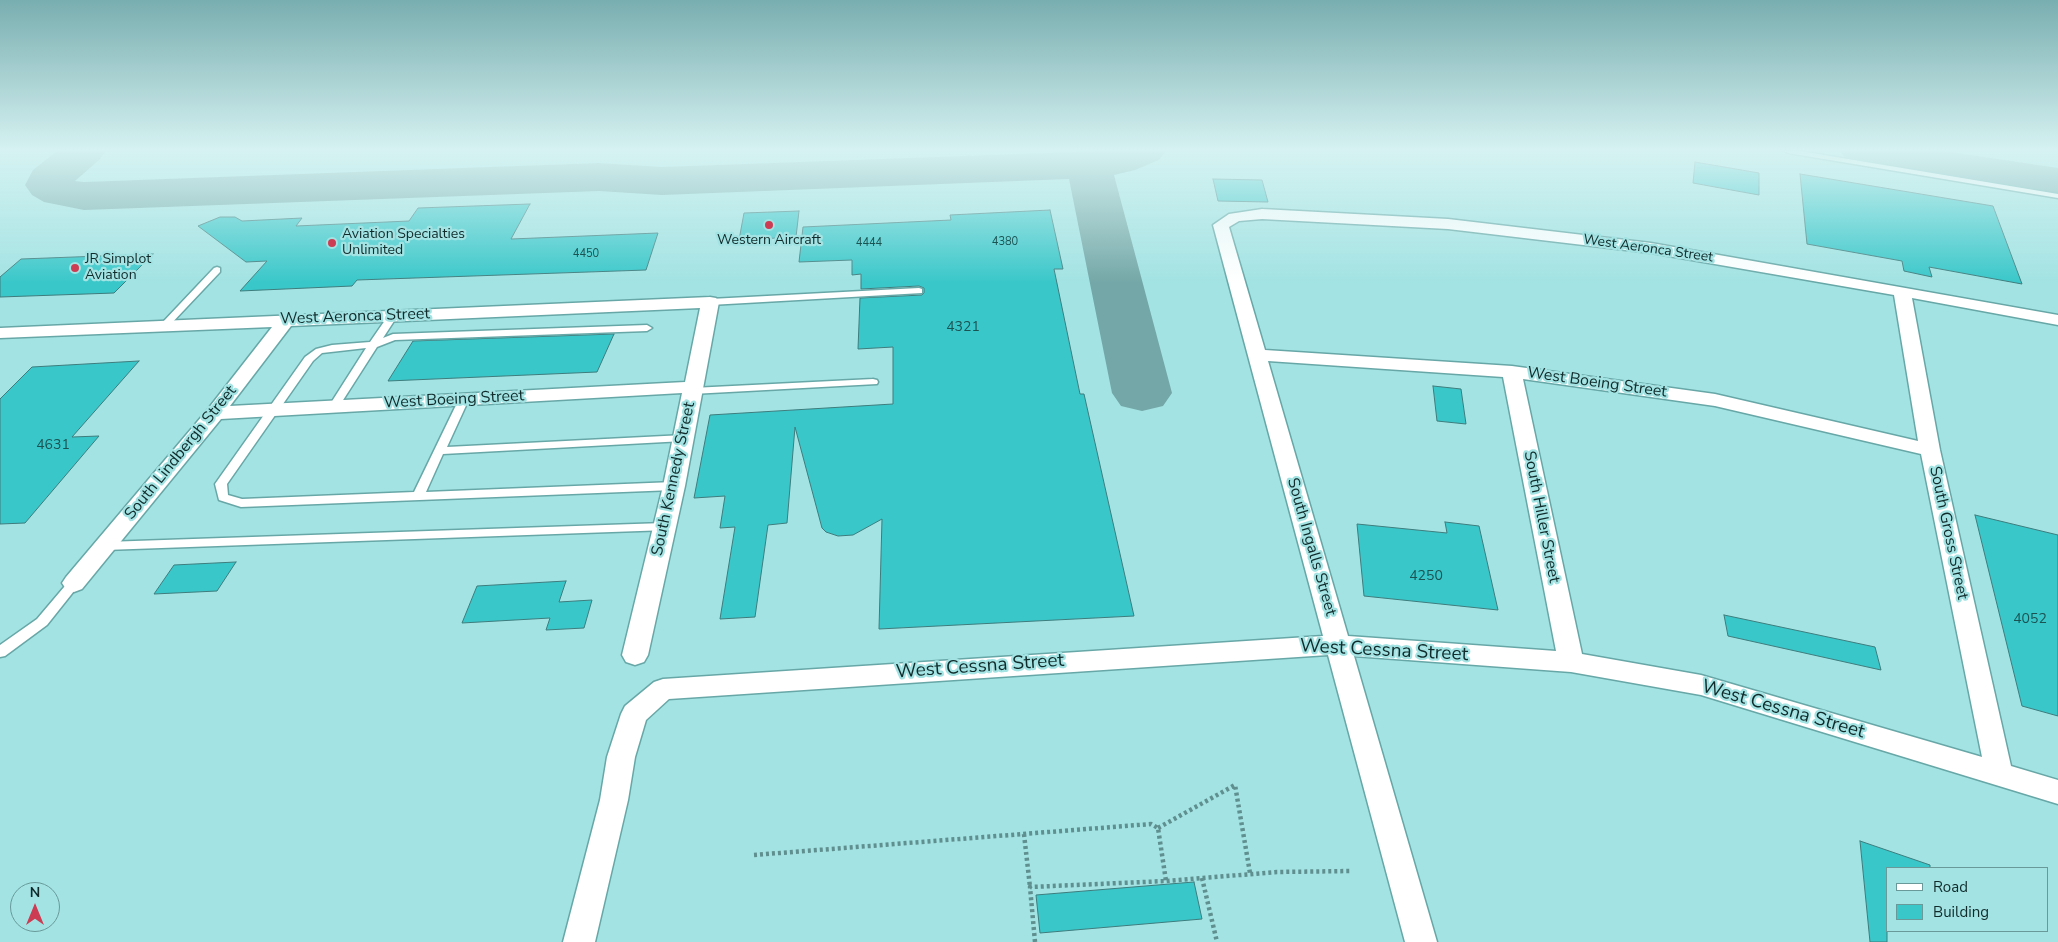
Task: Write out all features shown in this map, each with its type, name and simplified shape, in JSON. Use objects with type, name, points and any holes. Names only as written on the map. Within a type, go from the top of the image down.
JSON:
[{"type":"street","name":"West Aeronca Street","points":[[1234,217],[1262,214],[1448,224],[1651,248],[1902,290],[2058,320]]},
{"type":"street","name":"South Ingalls Street","points":[[1234,217],[1221,225],[1421,942]]},
{"type":"street","name":"South Gross Street","points":[[1902,290],[1930,450],[1999,774]]},
{"type":"street","name":"West Aeronca Street","points":[[0,333],[710,302]]},
{"type":"street","name":"South Kennedy Street","points":[[635,655],[674,486],[710,302]]},
{"type":"street","name":"South Lindbergh Street","points":[[74,584],[215,413],[286,320]]},
{"type":"street","name":"West Boeing Street","points":[[1258,355],[1512,372],[1715,400],[1930,450]]},
{"type":"street","name":"South Hiller Street","points":[[1512,372],[1571,662]]},
{"type":"street","name":"West Boeing Street","points":[[215,413],[693,389]]},
{"type":"street","name":"West Cessna Street","points":[[579,942],[614,800],[621,757],[634,714],[663,689],[1245,650],[1338,646],[1571,662],[1701,685],[2058,792]]},
{"type":"lane","points":[[164,325],[216,270]]},
{"type":"lane","points":[[710,302],[919,291]]},
{"type":"lane","points":[[334,406],[393,315]]},
{"type":"lane","points":[[647,328],[393,337],[374,345],[332,348],[319,351],[309,359],[275,410],[221,484],[224,497],[242,503],[674,486]]},
{"type":"lane","points":[[693,389],[873,382]]},
{"type":"lane","points":[[418,496],[464,399]]},
{"type":"lane","points":[[439,452],[684,438]]},
{"type":"lane","points":[[105,546],[664,527]]},
{"type":"lane","points":[[0,652],[42,622],[74,584]]},
{"type":"lane","points":[[0,658],[14,643]]},
{"type":"path","points":[[1158,828],[1236,785],[1250,873]]},
{"type":"path","points":[[754,855],[1151,824],[1158,828]]},
{"type":"path","points":[[1158,828],[1166,881]]},
{"type":"path","points":[[1024,834],[1035,942]]},
{"type":"path","points":[[1030,887],[1166,881],[1250,873],[1350,871]]},
{"type":"path","points":[[1202,878],[1217,942]]},
{"type":"building","points":[[1217,195],[1266,195],[1268,202],[1218,201]]},
{"type":"building","points":[[1802,195],[1926,195],[1993,206],[2022,284],[1929,267],[1932,277],[1904,271],[1902,261],[1807,244]]},
{"type":"building","points":[[530,204],[511,239],[658,233],[646,270],[357,280],[352,286],[240,291],[267,261],[246,262],[198,226],[220,217],[235,217],[242,221],[302,218],[296,226],[409,221],[418,208]]},
{"type":"building","points":[[1050,210],[1063,269],[1054,269],[1080,394],[1084,394],[1134,616],[879,629],[882,519],[853,535],[838,536],[826,532],[822,528],[795,427],[787,523],[768,525],[755,617],[720,619],[735,527],[720,528],[725,496],[694,498],[710,415],[893,404],[893,347],[858,349],[860,298],[922,295],[924,293],[924,288],[919,286],[861,289],[861,274],[852,275],[852,260],[799,262],[803,227],[951,220],[950,215]]},
{"type":"building","name":"Western Aircraft","points":[[799,211],[796,237],[739,240],[744,213]]},
{"type":"building","name":"JR Simplot Aviation","points":[[153,254],[114,293],[0,297],[0,277],[21,259]]},
{"type":"building","points":[[614,334],[597,372],[388,381],[413,341]]},
{"type":"building","points":[[139,361],[72,437],[99,436],[25,523],[0,524],[0,399],[32,367]]},
{"type":"building","points":[[1433,386],[1461,389],[1466,424],[1437,421]]},
{"type":"building","points":[[1975,515],[2058,535],[2058,716],[2022,706]]},
{"type":"building","points":[[1445,522],[1479,526],[1498,610],[1364,596],[1357,524],[1447,533]]},
{"type":"building","points":[[236,562],[217,591],[154,594],[174,565]]},
{"type":"building","points":[[566,581],[559,602],[592,600],[584,628],[546,630],[550,618],[462,623],[477,586]]},
{"type":"building","points":[[1724,615],[1875,647],[1881,670],[1728,636]]},
{"type":"building","points":[[1860,841],[1930,865],[1930,867],[1886,867],[1887,942],[1870,942]]},
{"type":"building","points":[[1194,882],[1202,919],[1040,933],[1036,895]]},
{"type":"taxiway","points":[[78,195],[132,195]]},
{"type":"taxiway","points":[[1096,195],[1142,393]]},
{"type":"place","name":"Western Aircraft","points":[[769,225]]},
{"type":"place","name":"Aviation Specialties Unlimited","points":[[332,243]]},
{"type":"place","name":"JR Simplot Aviation","points":[[75,268]]}]
